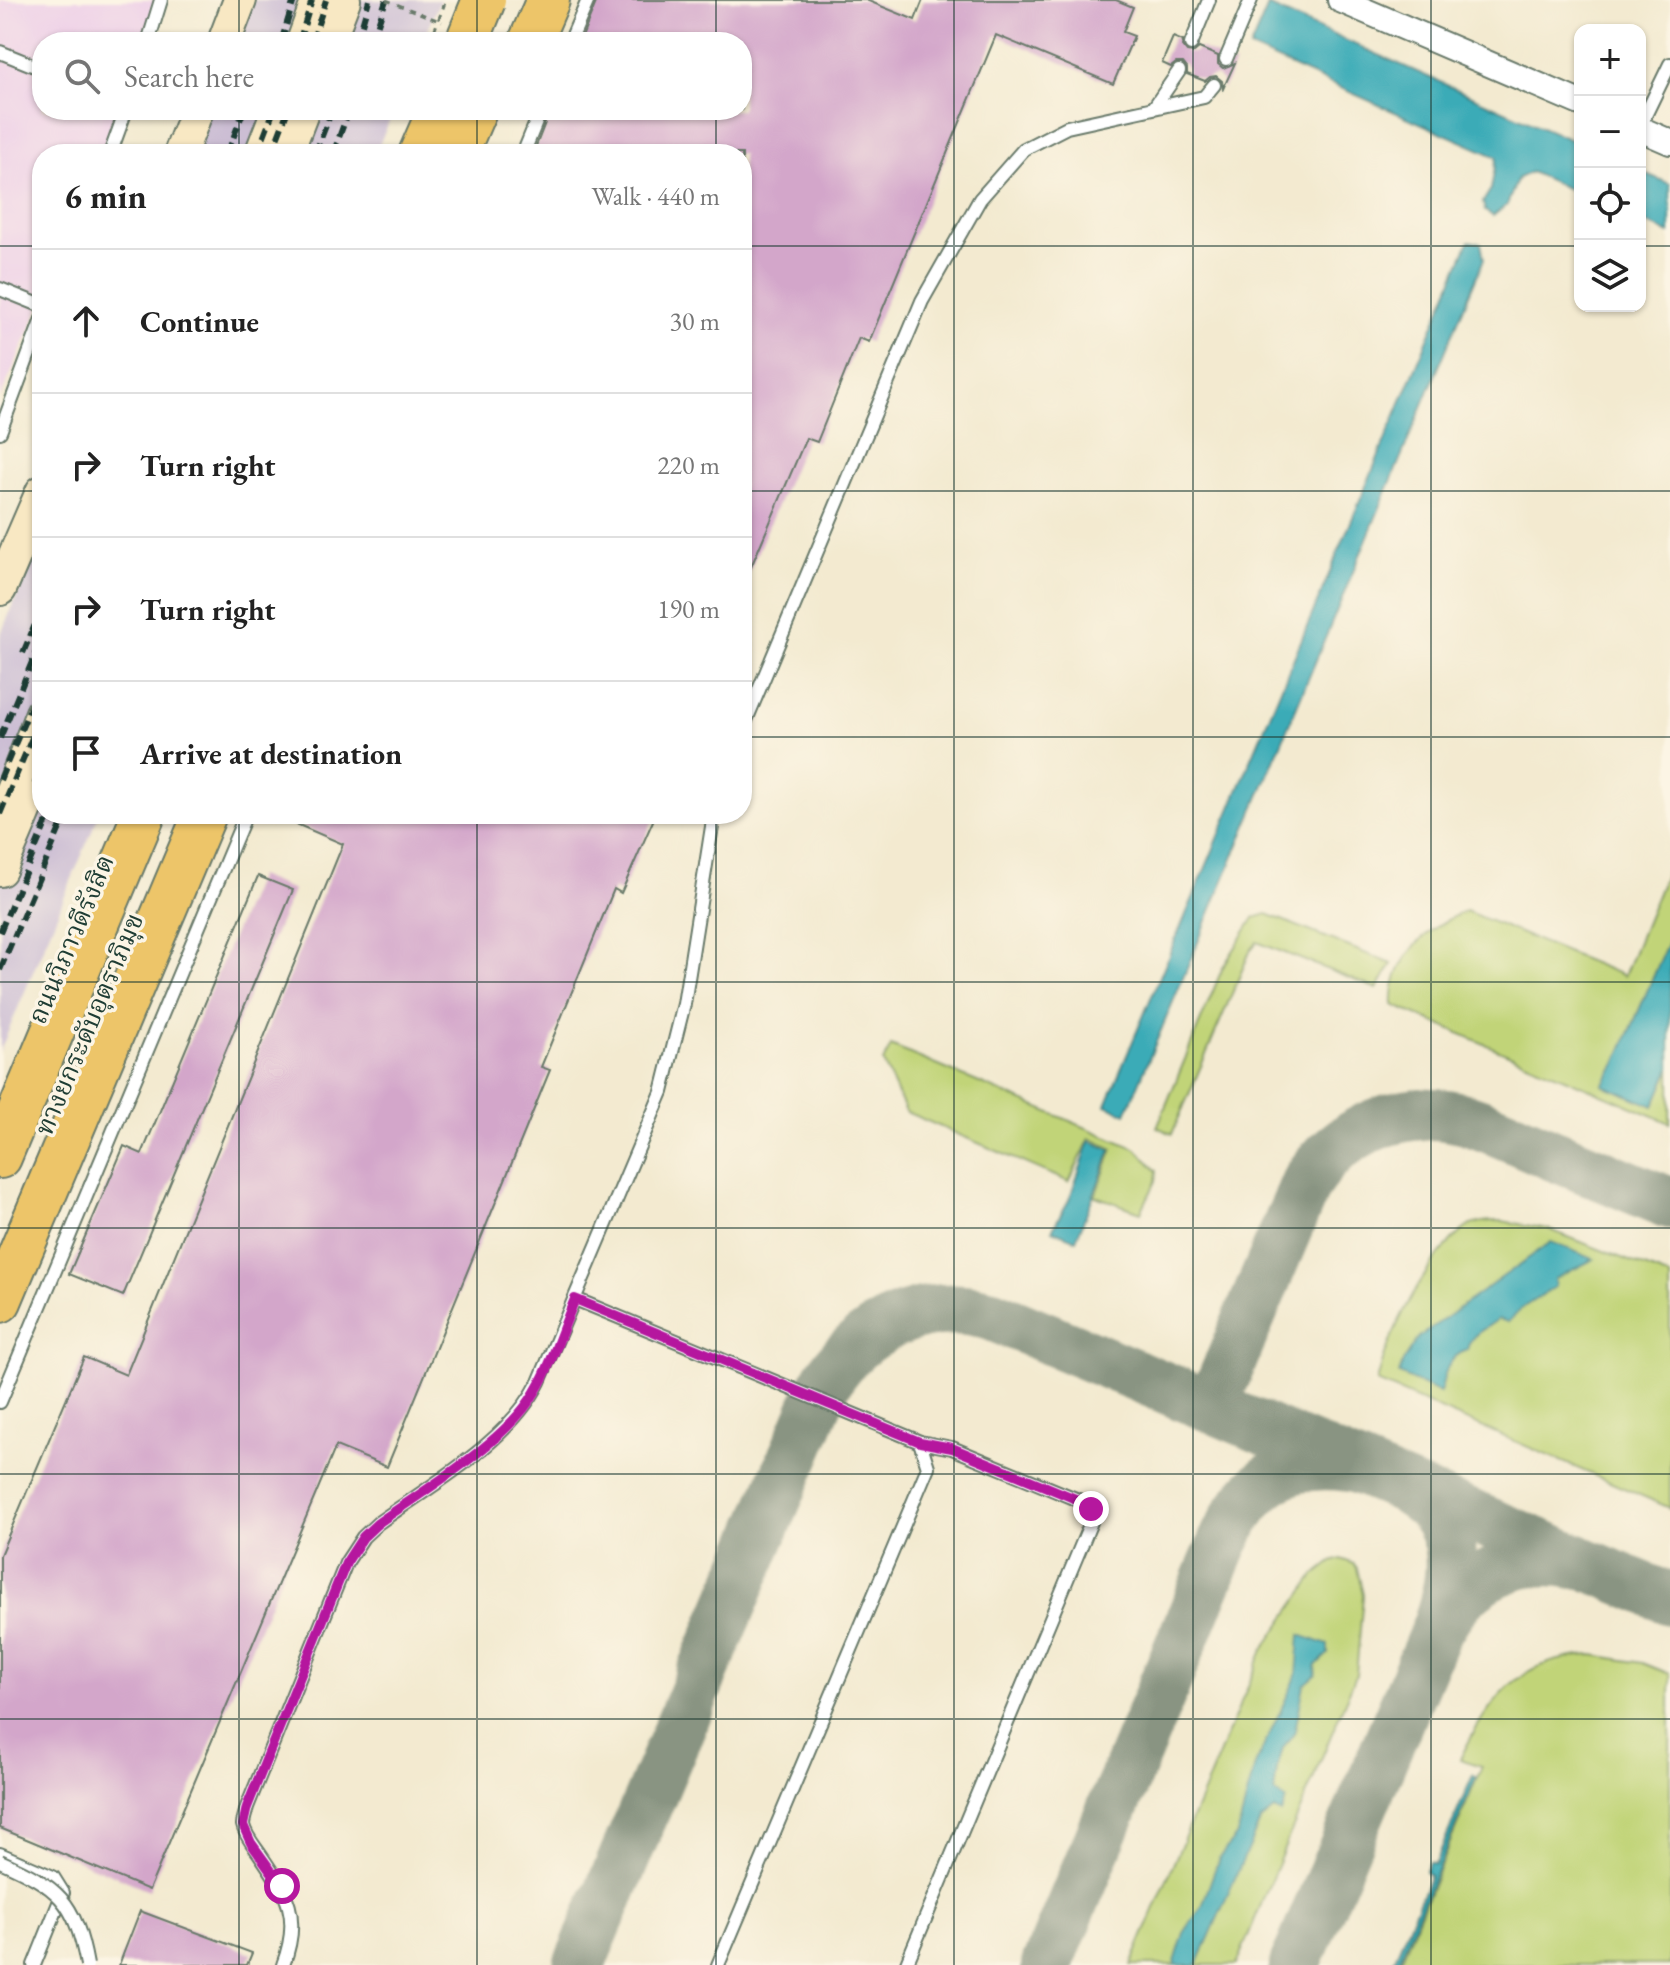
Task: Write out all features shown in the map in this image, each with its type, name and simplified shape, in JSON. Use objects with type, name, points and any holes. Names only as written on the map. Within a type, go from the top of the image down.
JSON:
[{"type":"highway","points":[[453,26],[484,0]]},
{"type":"highway","points":[[507,32],[520,0]]},
{"type":"highway","points":[[534,32],[548,0]]},
{"type":"highway","points":[[403,144],[414,120]]},
{"type":"highway","points":[[424,144],[435,120]]},
{"type":"highway","points":[[460,144],[471,120]]},
{"type":"highway","points":[[487,144],[498,120]]},
{"type":"highway","name":"ถนนวิภาวดีรังสิต","points":[[0,1109],[119,824]]},
{"type":"highway","name":"ทางยกระดับอุตราภิมุข","points":[[0,1157],[140,824]]},
{"type":"highway","name":"ทางยกระดับอุตราภิมุข","points":[[0,1234],[173,824]]},
{"type":"highway","points":[[0,1301],[201,824]]},
{"type":"main road","points":[[228,32],[240,0]]},
{"type":"main road","points":[[307,32],[318,0]]},
{"type":"main road","points":[[332,32],[344,0]]},
{"type":"main road","points":[[184,144],[193,120]]},
{"type":"main road","points":[[265,144],[274,120]]},
{"type":"main road","points":[[290,144],[299,120]]},
{"type":"main road","points":[[0,589],[32,515]]},
{"type":"main road","points":[[1,814],[32,738]]},
{"type":"main road","points":[[0,870],[32,795]]},
{"type":"street","points":[[1340,0],[1380,9],[1574,100]]},
{"type":"street","points":[[1646,131],[1670,142]]},
{"type":"lane","points":[[151,32],[161,0]]},
{"type":"lane","points":[[574,32],[588,0]]},
{"type":"lane","points":[[1191,44],[1209,0]]},
{"type":"lane","points":[[1229,53],[1251,0]]},
{"type":"lane","points":[[0,52],[32,65]]},
{"type":"lane","points":[[1646,115],[1670,64]]},
{"type":"lane","points":[[1155,106],[1179,71]]},
{"type":"lane","points":[[752,706],[922,301],[980,199],[1024,149],[1067,127],[1204,97],[1214,85]]},
{"type":"lane","points":[[114,144],[122,120]]},
{"type":"lane","points":[[527,144],[537,120]]},
{"type":"lane","points":[[0,289],[32,302]]},
{"type":"lane","points":[[0,432],[32,346]]},
{"type":"lane","points":[[0,1402],[242,824]]},
{"type":"lane","points":[[283,1965],[292,1941],[291,1911],[282,1886],[251,1843],[243,1825],[247,1807],[346,1563],[363,1537],[494,1439],[521,1412],[539,1382],[662,1092],[684,1004],[712,824]]},
{"type":"lane","points":[[575,1299],[920,1442],[952,1448],[1089,1506],[1092,1514],[906,1965]]},
{"type":"lane","points":[[718,1965],[928,1467],[920,1442]]},
{"type":"lane","points":[[0,1854],[53,1877],[63,1893],[34,1965]]},
{"type":"lane","points":[[0,1861],[37,1878],[63,1900],[76,1922],[87,1965]]},
{"type":"path","points":[[386,0],[453,26]]},
{"type":"path","points":[[446,0],[453,26]]},
{"type":"shaded area","points":[[0,0],[156,0],[147,32],[32,32],[32,120],[117,120],[107,144],[32,144],[32,325],[0,399]]},
{"type":"shaded area","points":[[247,0],[440,0],[426,32],[236,32]]},
{"type":"shaded area","points":[[204,120],[390,120],[379,144],[195,144]]},
{"type":"shaded area","points":[[32,560],[32,824],[95,824],[0,1051],[0,636]]},
{"type":"green space","points":[[1670,863],[1670,938],[1616,1064],[1603,1085],[1654,1106],[1670,1069],[1670,1123],[1393,1005],[1398,974],[1414,947],[1438,926],[1466,911],[1624,976]]},
{"type":"green space","points":[[1267,914],[1392,964],[1377,989],[1257,942],[1251,949],[1172,1134],[1157,1127],[1223,967],[1254,918]]},
{"type":"green space","points":[[891,1046],[1137,1149],[1157,1171],[1156,1181],[1141,1212],[1095,1196],[1113,1149],[1090,1138],[1069,1182],[906,1112],[883,1062]]},
{"type":"green space","points":[[1502,1221],[1548,1229],[1670,1277],[1670,1508],[1377,1382],[1399,1321],[1437,1258],[1466,1228],[1483,1222]]},
{"type":"green space","points":[[1341,1559],[1357,1568],[1363,1595],[1356,1675],[1236,1965],[1131,1965],[1263,1650],[1314,1576]]},
{"type":"green space","points":[[1592,1655],[1643,1663],[1670,1674],[1670,1965],[1399,1965],[1482,1766],[1460,1759],[1483,1717],[1510,1685],[1526,1673],[1566,1658]]},
{"type":"water","points":[[1268,6],[1574,141],[1574,191],[1531,172],[1518,178],[1507,205],[1493,216],[1485,211],[1483,202],[1491,189],[1497,157],[1250,48]]},
{"type":"water","points":[[1646,174],[1670,184],[1670,234],[1646,223]]},
{"type":"water","points":[[1469,241],[1481,243],[1484,259],[1126,1114],[1106,1105]]},
{"type":"water","points":[[1670,938],[1670,1068],[1654,1106],[1603,1085],[1616,1064]]},
{"type":"water","points":[[1090,1141],[1111,1150],[1076,1240],[1052,1230],[1069,1200]]},
{"type":"water","points":[[1551,1242],[1594,1259],[1554,1279],[1555,1287],[1522,1308],[1508,1322],[1498,1319],[1475,1336],[1467,1350],[1450,1362],[1440,1393],[1399,1374],[1419,1337]]},
{"type":"water","points":[[1300,1635],[1328,1645],[1328,1654],[1315,1666],[1316,1675],[1304,1685],[1295,1731],[1283,1748],[1274,1793],[1286,1800],[1281,1814],[1274,1810],[1260,1821],[1197,1965],[1174,1965],[1184,1933],[1202,1906],[1219,1858],[1237,1835],[1255,1765],[1297,1675]]},
{"type":"water","points":[[1473,1775],[1476,1778],[1397,1965],[1392,1965],[1430,1876],[1425,1872],[1429,1862],[1435,1864]]},
{"type":"building","points":[[597,0],[866,0],[915,20],[923,0],[1116,0],[1133,7],[1123,32],[1134,36],[1113,84],[996,35],[869,342],[859,338],[817,442],[806,438],[752,565],[752,144],[537,144],[546,120],[752,120],[752,32],[584,32]]},
{"type":"building","points":[[1173,37],[1183,41],[1182,46],[1187,52],[1193,53],[1199,48],[1218,56],[1218,64],[1223,68],[1235,63],[1223,89],[1222,81],[1216,76],[1205,81],[1187,74],[1183,63],[1171,67],[1162,63]]},
{"type":"building","points":[[296,824],[652,824],[621,893],[614,889],[541,1067],[550,1070],[387,1467],[336,1446],[149,1890],[0,1828],[0,1555],[84,1357],[126,1375],[343,844]]},
{"type":"building","points":[[258,876],[293,890],[123,1296],[69,1274],[124,1146],[142,1154]]},
{"type":"building","points":[[140,1911],[252,1953],[247,1965],[119,1965]]},
{"type":"taxiway","points":[[1212,1406],[1306,1183],[1336,1148],[1375,1125],[1419,1114],[1465,1119],[1670,1203]]},
{"type":"taxiway","points":[[579,1965],[823,1388],[854,1348],[874,1333],[918,1314],[967,1310],[992,1315],[1670,1599]]},
{"type":"taxiway","points":[[1047,1965],[1234,1521],[1258,1490],[1287,1471],[1325,1464],[1348,1466]]},
{"type":"taxiway","points":[[1295,1965],[1435,1633],[1447,1594],[1450,1574],[1447,1537],[1440,1520],[1409,1491]]},
{"type":"taxiway","points":[[1441,1624],[1466,1593],[1497,1571],[1534,1561],[1574,1563]]},
{"type":"railway","points":[[284,32],[294,0]]},
{"type":"railway","points":[[302,32],[312,0]]},
{"type":"railway","points":[[315,32],[326,0]]},
{"type":"railway","points":[[360,32],[369,0]]},
{"type":"railway","points":[[375,32],[386,0]]},
{"type":"railway","points":[[231,144],[240,120]]},
{"type":"railway","points":[[261,144],[270,120]]},
{"type":"railway","points":[[275,144],[284,120]]},
{"type":"railway","points":[[319,144],[328,120]]},
{"type":"railway","points":[[337,144],[345,120]]},
{"type":"railway","points":[[23,653],[32,632]]},
{"type":"railway","points":[[0,738],[32,662]]},
{"type":"railway","points":[[0,780],[32,704]]},
{"type":"railway","points":[[0,814],[32,738]]},
{"type":"railway","points":[[0,932],[46,824]]},
{"type":"railway","points":[[0,970],[62,824]]},
{"type":"route","points":[[282,1886],[251,1843],[243,1825],[247,1807],[346,1563],[363,1537],[378,1523],[494,1439],[521,1412],[531,1399],[575,1299],[920,1442],[952,1448],[1083,1502],[1091,1509]]}]
